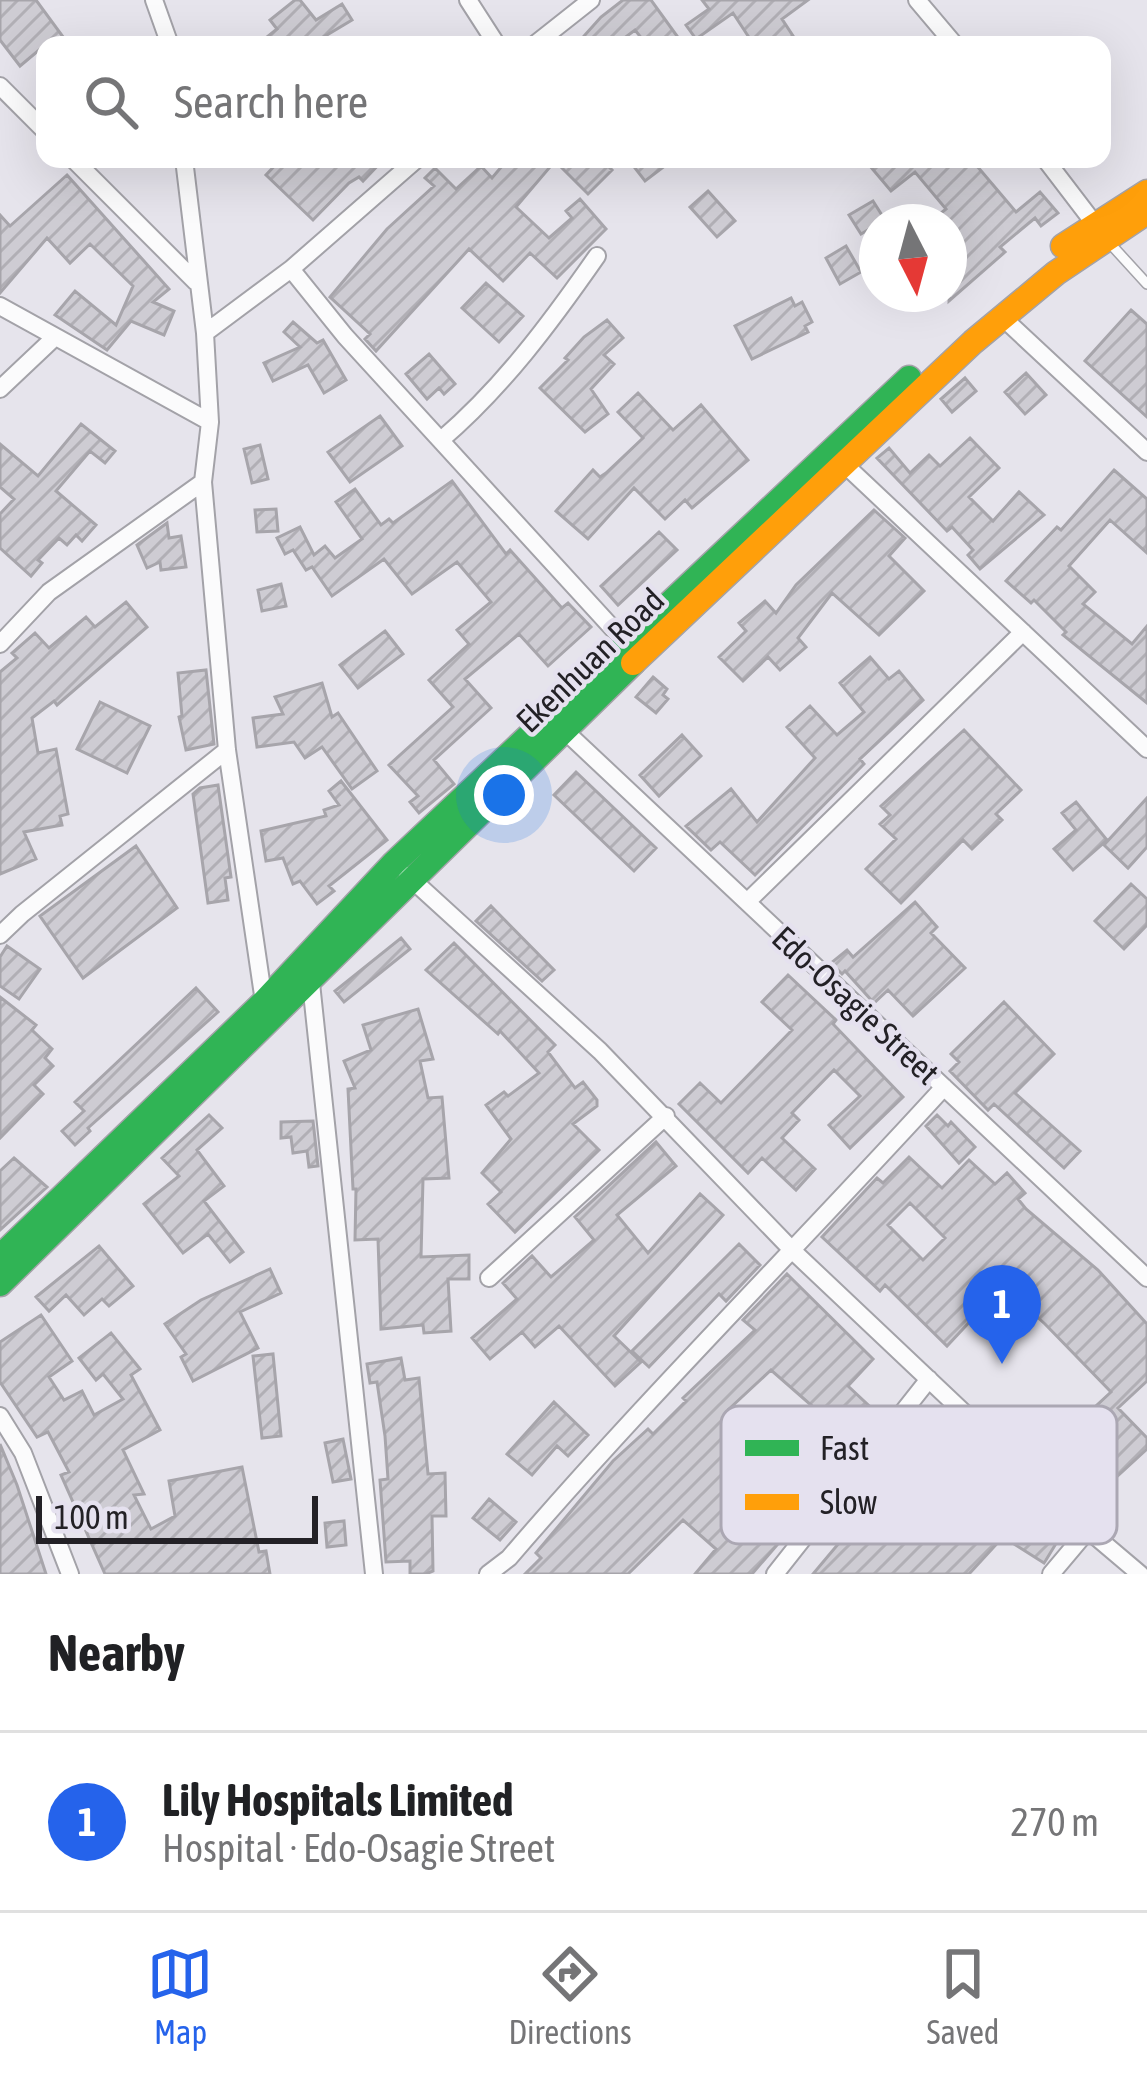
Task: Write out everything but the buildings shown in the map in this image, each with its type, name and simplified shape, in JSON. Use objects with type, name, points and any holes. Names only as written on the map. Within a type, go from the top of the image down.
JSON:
[{"type":"main road","name":"Ekenhuan Road","points":[[0,1284],[310,983],[402,871],[565,731],[1000,316],[1147,192]]},
{"type":"main road","name":"Ekenhuan Road","points":[[0,1257],[402,871],[626,643],[990,304],[1100,230],[1147,212]]},
{"type":"street","points":[[154,0],[167,36]]},
{"type":"street","points":[[468,0],[491,36]]},
{"type":"street","points":[[545,36],[590,0]]},
{"type":"street","points":[[917,0],[948,36]]},
{"type":"street","points":[[0,86],[36,122]]},
{"type":"street","points":[[83,168],[197,282]]},
{"type":"street","points":[[185,168],[205,333],[210,422],[203,482],[227,750],[264,1002]]},
{"type":"street","points":[[205,333],[291,269],[407,168]]},
{"type":"street","points":[[1052,168],[1100,230]]},
{"type":"street","points":[[441,440],[479,407],[552,321],[597,256]]},
{"type":"street","points":[[291,269],[345,336],[626,643]]},
{"type":"street","points":[[0,305],[210,422]]},
{"type":"street","points":[[1000,316],[1147,452]]},
{"type":"street","points":[[0,389],[54,338]]},
{"type":"street","points":[[842,462],[1147,749]]},
{"type":"street","points":[[0,644],[49,592],[203,482]]},
{"type":"street","points":[[747,902],[1023,632]]},
{"type":"street","name":"Edo-Osagie Street","points":[[565,731],[1147,1278]]},
{"type":"street","points":[[0,935],[227,750]]},
{"type":"street","points":[[402,871],[600,1051],[794,1252],[957,1406]]},
{"type":"street","points":[[310,983],[374,1574]]},
{"type":"street","points":[[488,1574],[509,1558],[614,1436],[794,1252],[944,1087]]},
{"type":"street","points":[[489,1278],[665,1116]]},
{"type":"street","points":[[908,1406],[929,1379]]},
{"type":"street","points":[[0,1416],[23,1454],[70,1574]]},
{"type":"street","points":[[775,1574],[799,1544]]},
{"type":"street","points":[[1051,1574],[1076,1544]]},
{"type":"street","points":[[1105,1544],[1140,1574]]},
{"type":"lane","points":[[1100,230],[1147,284]]},
{"type":"traffic: fast","points":[[0,1257],[264,1002],[394,863],[909,378]]},
{"type":"traffic: fast","points":[[0,1284],[633,663]]},
{"type":"traffic: slow","points":[[1063,246],[1147,192]]},
{"type":"traffic: slow","points":[[633,663],[973,342],[1056,273],[1147,212]]},
{"type":"place","name":"Lily Hospitals Limited","points":[[1002,1364]]}]
